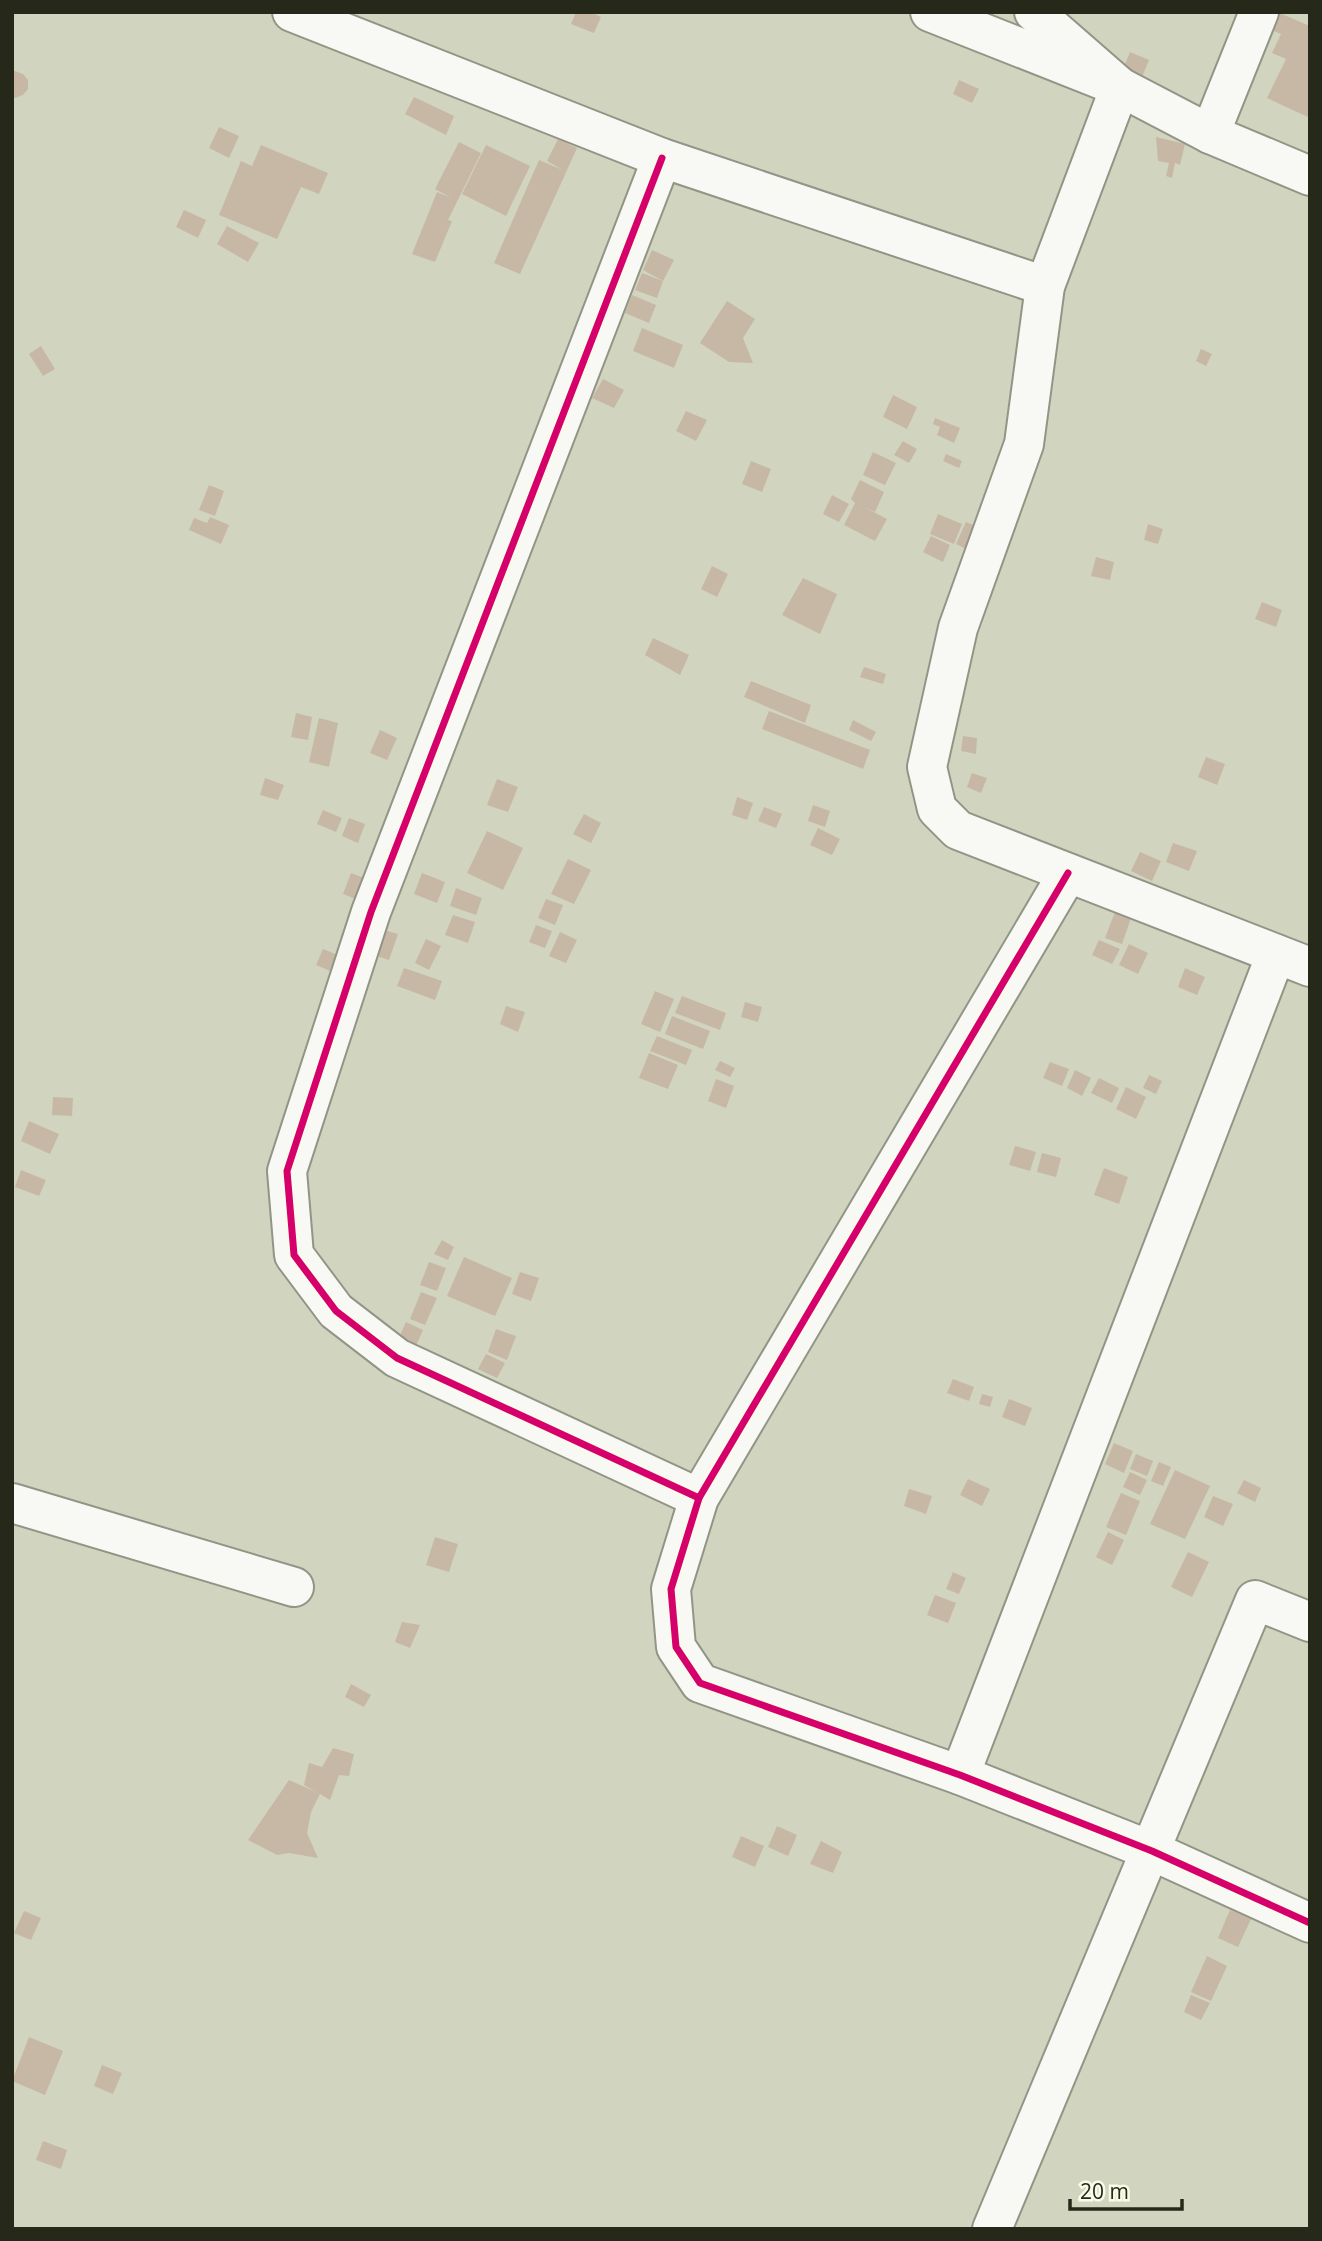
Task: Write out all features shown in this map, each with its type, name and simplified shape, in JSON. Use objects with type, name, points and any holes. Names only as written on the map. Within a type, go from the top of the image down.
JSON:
[{"type":"street","points":[[292,12],[662,158],[1045,286]]},
{"type":"street","points":[[930,12],[1120,87],[1210,134],[1310,176]]},
{"type":"street","points":[[1034,12],[1120,87]]},
{"type":"street","points":[[1210,134],[1259,12]]},
{"type":"street","points":[[960,1775],[1293,961],[958,830],[937,809],[927,767],[958,628],[1024,444],[1045,286],[1120,87]]},
{"type":"street","points":[[662,158],[371,912],[287,1171],[294,1255],[336,1311],[397,1358],[699,1498]]},
{"type":"street","points":[[1068,873],[699,1498],[671,1589],[676,1647],[700,1683],[960,1775],[1152,1851],[1310,1923]]},
{"type":"street","points":[[12,1503],[294,1587]]},
{"type":"street","points":[[992,2229],[1255,1600],[1310,1622]]},
{"type":"building","points":[[576,12],[590,12],[601,17],[594,33],[571,24]]},
{"type":"building","points":[[1277,12],[1310,26],[1310,118],[1267,98],[1286,59],[1272,53],[1281,34],[1254,23]]},
{"type":"building","points":[[1130,52],[1149,60],[1142,77],[1123,69]]},
{"type":"building","points":[[15,71],[28,80],[28,89],[15,98],[12,97],[12,72]]},
{"type":"building","points":[[959,80],[979,89],[972,103],[953,94]]},
{"type":"building","points":[[414,97],[454,116],[446,135],[405,114]]},
{"type":"building","points":[[219,127],[239,136],[229,158],[209,148]]},
{"type":"building","points":[[1156,137],[1185,144],[1180,165],[1175,163],[1172,178],[1166,176],[1169,163],[1158,161]]},
{"type":"building","points":[[558,139],[577,148],[520,274],[494,263],[539,160],[563,170],[547,161]]},
{"type":"building","points":[[459,142],[481,153],[448,220],[452,221],[435,262],[412,254],[437,192],[451,198],[435,189]]},
{"type":"building","points":[[261,145],[328,173],[319,194],[301,187],[277,239],[219,215],[241,161],[252,166]]},
{"type":"building","points":[[486,145],[530,166],[506,216],[462,194]]},
{"type":"building","points":[[184,210],[206,220],[198,238],[176,227]]},
{"type":"building","points":[[227,226],[259,243],[248,262],[217,244]]},
{"type":"building","points":[[652,250],[674,260],[663,281],[643,270]]},
{"type":"building","points":[[642,273],[663,281],[657,298],[635,290]]},
{"type":"building","points":[[632,295],[656,305],[649,323],[625,313]]},
{"type":"building","points":[[727,301],[755,319],[743,338],[753,363],[729,362],[700,343]]},
{"type":"building","points":[[642,328],[683,345],[674,368],[633,351]]},
{"type":"building","points":[[41,346],[55,369],[43,376],[29,354]]},
{"type":"building","points":[[1201,349],[1212,354],[1206,366],[1196,361]]},
{"type":"building","points":[[603,379],[624,390],[614,408],[592,398]]},
{"type":"building","points":[[893,395],[917,407],[907,429],[883,417]]},
{"type":"building","points":[[686,411],[707,420],[696,441],[676,431]]},
{"type":"building","points":[[935,418],[960,428],[954,443],[937,435],[940,427],[933,424]]},
{"type":"building","points":[[903,441],[917,449],[909,463],[894,455]]},
{"type":"building","points":[[873,452],[896,463],[885,485],[863,475]]},
{"type":"building","points":[[946,454],[962,461],[959,468],[943,461]]},
{"type":"building","points":[[751,461],[771,469],[762,492],[742,484]]},
{"type":"building","points":[[860,480],[884,492],[875,512],[864,507],[887,519],[875,541],[844,525],[855,503],[851,499]]},
{"type":"building","points":[[209,485],[224,491],[215,516],[199,510]]},
{"type":"building","points":[[832,495],[849,504],[839,522],[823,514]]},
{"type":"building","points":[[938,514],[962,524],[954,544],[930,534]]},
{"type":"building","points":[[210,517],[229,525],[221,544],[189,530],[194,518],[207,523]]},
{"type":"building","points":[[966,522],[983,529],[972,552],[956,544]]},
{"type":"building","points":[[1148,524],[1163,529],[1158,544],[1144,540]]},
{"type":"building","points":[[931,536],[950,545],[943,562],[923,552]]},
{"type":"building","points":[[1096,557],[1114,562],[1110,580],[1091,576]]},
{"type":"building","points":[[712,566],[728,574],[717,597],[701,589]]},
{"type":"building","points":[[803,578],[837,594],[820,634],[782,615]]},
{"type":"building","points":[[1262,602],[1282,610],[1276,627],[1255,619]]},
{"type":"building","points":[[653,638],[689,655],[680,675],[645,655]]},
{"type":"building","points":[[864,667],[886,674],[883,684],[860,677]]},
{"type":"building","points":[[751,681],[811,705],[805,723],[744,697]]},
{"type":"building","points":[[769,711],[870,750],[863,769],[762,729]]},
{"type":"building","points":[[296,713],[312,717],[308,740],[291,737]]},
{"type":"building","points":[[319,718],[338,723],[329,767],[309,762]]},
{"type":"building","points":[[853,720],[876,732],[871,741],[849,730]]},
{"type":"building","points":[[380,730],[397,738],[387,760],[370,753]]},
{"type":"building","points":[[963,736],[977,738],[976,754],[961,751]]},
{"type":"building","points":[[1206,757],[1225,764],[1217,785],[1198,777]]},
{"type":"building","points":[[972,773],[987,778],[981,793],[967,787]]},
{"type":"building","points":[[265,778],[284,785],[278,800],[260,795]]},
{"type":"building","points":[[497,779],[518,787],[508,812],[487,805]]},
{"type":"building","points":[[737,797],[753,803],[747,820],[732,815]]},
{"type":"building","points":[[813,805],[830,811],[825,827],[808,821]]},
{"type":"building","points":[[764,807],[782,814],[776,828],[758,821]]},
{"type":"building","points":[[323,810],[342,818],[336,832],[317,824]]},
{"type":"building","points":[[584,814],[601,823],[591,843],[573,834]]},
{"type":"building","points":[[349,818],[365,824],[358,843],[342,836]]},
{"type":"building","points":[[818,828],[840,839],[832,855],[810,845]]},
{"type":"building","points":[[487,831],[523,848],[503,890],[467,873]]},
{"type":"building","points":[[1173,843],[1197,851],[1189,871],[1166,862]]},
{"type":"building","points":[[1140,852],[1161,861],[1152,881],[1131,871]]},
{"type":"building","points":[[568,859],[591,870],[574,904],[551,894]]},
{"type":"building","points":[[351,873],[367,879],[358,900],[343,894]]},
{"type":"building","points":[[422,873],[445,882],[437,903],[414,894]]},
{"type":"building","points":[[456,888],[482,898],[476,915],[450,906]]},
{"type":"building","points":[[546,899],[563,905],[555,925],[538,918]]},
{"type":"building","points":[[1115,912],[1131,918],[1122,944],[1105,938]]},
{"type":"building","points":[[453,915],[475,922],[468,943],[445,935]]},
{"type":"building","points":[[536,925],[552,931],[545,948],[529,942]]},
{"type":"building","points":[[381,929],[398,934],[389,960],[373,955]]},
{"type":"building","points":[[560,932],[577,940],[566,963],[549,956]]},
{"type":"building","points":[[426,939],[441,946],[429,970],[415,963]]},
{"type":"building","points":[[1099,940],[1120,949],[1112,964],[1092,955]]},
{"type":"building","points":[[1129,944],[1148,953],[1138,974],[1119,965]]},
{"type":"building","points":[[323,949],[343,957],[335,973],[316,965]]},
{"type":"building","points":[[404,968],[442,981],[435,1000],[397,986]]},
{"type":"building","points":[[1185,968],[1205,977],[1197,995],[1178,987]]},
{"type":"building","points":[[655,991],[674,999],[660,1032],[641,1024]]},
{"type":"building","points":[[682,996],[726,1013],[720,1030],[675,1013]]},
{"type":"building","points":[[745,1002],[762,1007],[758,1022],[741,1017]]},
{"type":"building","points":[[506,1006],[525,1012],[518,1032],[500,1024]]},
{"type":"building","points":[[672,1016],[710,1031],[703,1049],[665,1034]]},
{"type":"building","points":[[657,1036],[692,1050],[686,1065],[650,1051]]},
{"type":"building","points":[[649,1053],[678,1065],[668,1089],[639,1078]]},
{"type":"building","points":[[720,1061],[735,1068],[730,1077],[715,1070]]},
{"type":"building","points":[[1050,1062],[1069,1069],[1062,1086],[1043,1078]]},
{"type":"building","points":[[1075,1070],[1091,1078],[1082,1096],[1067,1088]]},
{"type":"building","points":[[1149,1075],[1162,1081],[1156,1094],[1143,1088]]},
{"type":"building","points":[[1099,1078],[1119,1088],[1112,1103],[1091,1093]]},
{"type":"building","points":[[716,1079],[734,1086],[726,1108],[708,1101]]},
{"type":"building","points":[[1126,1087],[1146,1097],[1136,1119],[1116,1109]]},
{"type":"building","points":[[53,1097],[73,1098],[72,1116],[52,1115]]},
{"type":"building","points":[[29,1121],[59,1134],[50,1154],[21,1141]]},
{"type":"building","points":[[1015,1146],[1036,1152],[1030,1171],[1009,1165]]},
{"type":"building","points":[[1042,1153],[1061,1158],[1056,1177],[1037,1172]]},
{"type":"building","points":[[1104,1168],[1128,1177],[1119,1204],[1094,1195]]},
{"type":"building","points":[[21,1170],[46,1180],[39,1196],[15,1187]]},
{"type":"building","points":[[442,1240],[454,1247],[448,1260],[434,1254]]},
{"type":"building","points":[[464,1257],[512,1278],[495,1316],[447,1296]]},
{"type":"building","points":[[429,1262],[446,1268],[437,1291],[420,1285]]},
{"type":"building","points":[[520,1272],[539,1278],[531,1301],[512,1294]]},
{"type":"building","points":[[421,1292],[437,1298],[425,1325],[410,1319]]},
{"type":"building","points":[[406,1322],[423,1330],[414,1350],[397,1342]]},
{"type":"building","points":[[496,1329],[516,1336],[507,1360],[488,1352]]},
{"type":"building","points":[[486,1354],[505,1363],[497,1378],[478,1369]]},
{"type":"building","points":[[953,1379],[974,1387],[969,1401],[947,1393]]},
{"type":"building","points":[[982,1394],[993,1397],[990,1407],[979,1404]]},
{"type":"building","points":[[1009,1399],[1032,1408],[1025,1426],[1002,1417]]},
{"type":"building","points":[[1114,1443],[1133,1451],[1124,1473],[1105,1464]]},
{"type":"building","points":[[1136,1454],[1153,1461],[1147,1476],[1130,1469]]},
{"type":"building","points":[[1159,1462],[1171,1467],[1163,1486],[1151,1481]]},
{"type":"building","points":[[1175,1470],[1210,1486],[1185,1539],[1150,1524]]},
{"type":"building","points":[[1130,1472],[1147,1480],[1140,1495],[1123,1487]]},
{"type":"building","points":[[968,1479],[990,1489],[982,1506],[960,1495]]},
{"type":"building","points":[[1244,1480],[1261,1488],[1255,1502],[1237,1493]]},
{"type":"building","points":[[909,1489],[932,1496],[926,1514],[904,1506]]},
{"type":"building","points":[[1121,1493],[1140,1501],[1126,1535],[1106,1527]]},
{"type":"building","points":[[1213,1496],[1233,1504],[1223,1526],[1204,1517]]},
{"type":"building","points":[[1108,1532],[1124,1540],[1112,1565],[1096,1557]]},
{"type":"building","points":[[435,1537],[458,1544],[449,1572],[426,1565]]},
{"type":"building","points":[[1188,1552],[1209,1562],[1192,1597],[1171,1587]]},
{"type":"building","points":[[953,1572],[966,1578],[959,1594],[946,1589]]},
{"type":"building","points":[[935,1595],[956,1603],[948,1623],[927,1615]]},
{"type":"building","points":[[402,1622],[420,1625],[410,1648],[395,1642]]},
{"type":"building","points":[[351,1684],[371,1695],[364,1707],[345,1697]]},
{"type":"building","points":[[333,1748],[354,1754],[349,1776],[339,1775],[330,1800],[320,1794],[311,1812],[307,1833],[318,1858],[289,1853],[277,1855],[248,1840],[289,1780],[316,1792],[304,1785],[309,1763],[322,1767]]},
{"type":"building","points":[[777,1826],[797,1835],[788,1856],[768,1847]]},
{"type":"building","points":[[741,1836],[764,1846],[755,1867],[732,1857]]},
{"type":"building","points":[[821,1841],[842,1852],[833,1873],[810,1864]]},
{"type":"building","points":[[1230,1910],[1251,1919],[1238,1947],[1218,1938]]},
{"type":"building","points":[[24,1911],[41,1918],[31,1940],[14,1933]]},
{"type":"building","points":[[1207,1956],[1227,1966],[1211,2001],[1191,1992]]},
{"type":"building","points":[[1191,1995],[1210,2003],[1201,2020],[1184,2012]]},
{"type":"building","points":[[29,2037],[63,2051],[45,2095],[12,2081]]},
{"type":"building","points":[[102,2065],[122,2073],[113,2094],[94,2086]]},
{"type":"building","points":[[43,2141],[67,2150],[61,2169],[36,2160]]},
{"type":"cycle path","points":[[662,158],[371,912],[287,1171],[294,1255],[336,1311],[397,1358],[699,1498]]},
{"type":"cycle path","points":[[1068,873],[699,1498],[671,1589],[676,1647],[700,1683],[960,1775],[1152,1851],[1310,1923]]}]
